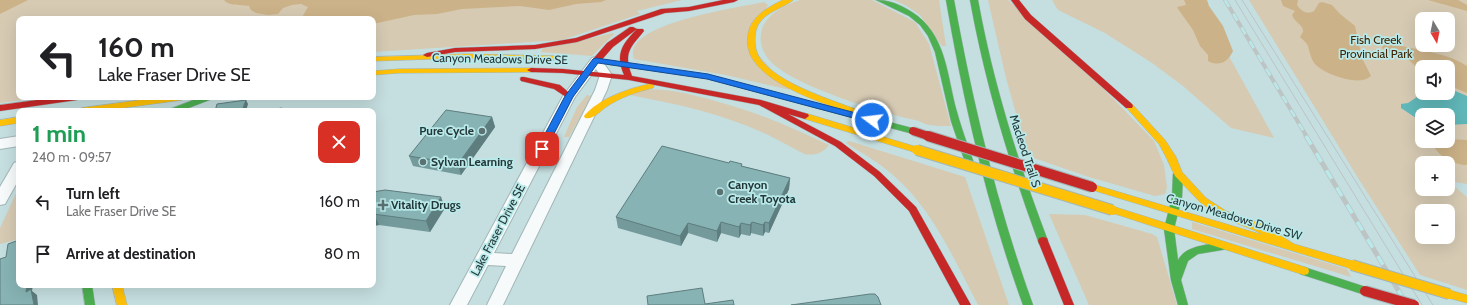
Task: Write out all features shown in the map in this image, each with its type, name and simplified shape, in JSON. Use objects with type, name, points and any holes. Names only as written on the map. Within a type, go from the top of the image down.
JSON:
[{"type":"main road","points":[[427,56],[456,50],[534,47],[577,40],[664,11],[689,9],[734,0]]},
{"type":"main road","points":[[789,0],[772,7],[761,16],[752,29],[750,35],[753,54],[759,62],[770,72],[792,85],[820,98],[873,116],[887,124]]},
{"type":"main road","points":[[880,0],[905,10],[917,19],[927,29],[935,43],[956,123],[974,178]]},
{"type":"main road","points":[[950,0],[961,65],[973,122],[996,214],[1028,305]]},
{"type":"main road","name":"Macleod Trail S","points":[[974,0],[979,33],[1007,135],[1039,230],[1068,305]]},
{"type":"main road","points":[[1015,0],[1028,17],[1127,104],[1145,122],[1168,152],[1178,174],[1203,200],[1223,214],[1258,227],[1290,245]]},
{"type":"main road","points":[[591,60],[634,28],[689,9]]},
{"type":"main road","points":[[629,78],[623,64],[622,57],[626,44],[648,23]]},
{"type":"main road","name":"Canyon Meadows Drive SE","points":[[376,59],[427,56],[512,56],[565,59]]},
{"type":"main road","points":[[591,60],[708,77],[887,124]]},
{"type":"main road","points":[[492,69],[502,74],[558,87],[569,96]]},
{"type":"main road","name":"Canyon Meadows Drive SE","points":[[376,73],[492,69],[585,73],[629,78],[761,103],[1112,210],[1169,229]]},
{"type":"main road","points":[[588,116],[620,92],[660,84]]},
{"type":"main road","points":[[0,108],[56,100]]},
{"type":"main road","points":[[106,108],[139,104],[156,100]]},
{"type":"main road","points":[[180,108],[199,100]]},
{"type":"main road","points":[[761,103],[838,144],[877,174],[913,209],[966,305]]},
{"type":"main road","points":[[0,123],[16,120]]},
{"type":"main road","name":"Canyon Meadows Drive SW","points":[[887,124],[1092,187],[1290,245],[1467,300]]},
{"type":"main road","points":[[1178,174],[1177,197],[1169,229],[1176,280],[1184,305]]},
{"type":"main road","points":[[983,198],[996,214]]},
{"type":"main road","points":[[1169,229],[1414,305]]},
{"type":"main road","points":[[1176,280],[1184,259],[1195,251],[1222,246]]},
{"type":"main road","points":[[87,288],[90,305]]},
{"type":"main road","points":[[118,288],[122,305]]},
{"type":"street","name":"Lake Fraser Drive SE","points":[[458,305],[569,96],[585,73],[591,60]]},
{"type":"street","points":[[495,305],[518,261],[588,116],[606,75],[591,60]]},
{"type":"street","points":[[0,144],[16,141]]},
{"type":"street","points":[[0,200],[16,171]]},
{"type":"street","points":[[483,258],[518,261]]},
{"type":"green space","points":[[0,0],[682,0],[637,11],[640,14],[562,40],[376,52],[376,16],[16,16],[16,100],[21,100],[0,103]]},
{"type":"green space","points":[[800,0],[872,0],[915,22],[929,44],[951,126],[927,125],[917,120],[861,105],[818,89],[799,80],[771,62],[761,46],[761,34],[763,28],[775,12]]},
{"type":"green space","points":[[894,0],[939,0],[946,46],[942,46],[920,15],[907,6]]},
{"type":"green space","points":[[988,0],[1008,0],[1100,85],[1154,141],[1164,165],[1167,187],[1165,194],[1155,196],[1089,177],[1028,156],[1006,78]]},
{"type":"green space","points":[[1052,0],[1198,0],[1274,138],[1231,128],[1183,86],[1152,63],[1105,33],[1058,10]]},
{"type":"green space","name":"Fish Creek Provincial Park","points":[[1249,0],[1467,0],[1467,184],[1455,182],[1455,156],[1415,156],[1415,196],[1455,196],[1455,187],[1467,197],[1467,290],[1420,275],[1358,178]]},
{"type":"green space","points":[[764,2],[768,5],[748,43],[790,90],[726,75],[634,59],[635,46],[645,36],[663,26],[710,13]]},
{"type":"green space","points":[[614,34],[592,56],[541,52],[542,49]]},
{"type":"green space","points":[[644,90],[677,92],[724,103],[800,131],[829,145],[818,153],[812,155],[804,154],[766,134],[716,115],[630,95]]},
{"type":"green space","points":[[587,95],[592,96],[569,137],[564,137],[577,107]]},
{"type":"green space","points":[[849,141],[965,177],[1009,305],[978,305],[951,252],[919,202],[892,174],[846,143]]},
{"type":"green space","points":[[16,193],[16,240],[0,244],[0,228]]},
{"type":"green space","points":[[1049,214],[1085,215],[1152,234],[1157,237],[1177,305],[1089,305]]},
{"type":"green space","points":[[1192,222],[1347,269],[1351,277],[1192,229]]},
{"type":"shaded area","points":[[0,0],[28,0],[0,14]]},
{"type":"shaded area","points":[[224,0],[606,0],[601,2],[576,4],[549,10],[520,6],[462,9],[437,14],[414,15],[376,23],[376,16],[303,16],[308,7],[301,4],[283,8],[278,14],[268,15],[256,13],[251,10],[249,6],[229,4]]},
{"type":"shaded area","points":[[1184,0],[1207,0],[1209,6],[1223,26],[1233,51],[1226,61],[1216,64],[1208,61],[1208,55],[1200,46],[1193,30],[1177,7],[1186,5]]},
{"type":"shaded area","points":[[1281,0],[1298,0],[1297,5],[1300,9],[1309,13],[1314,11],[1319,3],[1322,2],[1332,5],[1355,26],[1362,58],[1371,76],[1366,79],[1352,80],[1328,73],[1317,66],[1312,59],[1308,46],[1300,37],[1303,30],[1292,15],[1295,11],[1283,6]]},
{"type":"shaded area","points":[[1428,0],[1458,0],[1467,5],[1467,11]]},
{"type":"shaded area","points":[[1383,43],[1392,44],[1415,49],[1415,52],[1438,54],[1453,59],[1460,62],[1467,66],[1467,93],[1455,88],[1455,60],[1415,60],[1415,66],[1408,59],[1390,53],[1382,48]]},
{"type":"shaded area","points":[[1455,139],[1467,140],[1467,165],[1455,163],[1455,156],[1442,156],[1435,148],[1455,148]]},
{"type":"water","points":[[1455,91],[1467,96],[1467,124],[1455,125],[1455,108],[1415,108],[1415,117],[1401,108],[1401,104],[1408,103],[1415,98],[1415,100],[1455,100]]},
{"type":"building","points":[[246,100],[243,108],[216,108],[217,104]]},
{"type":"building","points":[[446,110],[492,117],[458,164],[409,156]]},
{"type":"building","points":[[662,146],[729,163],[730,161],[742,164],[741,166],[790,178],[769,223],[765,222],[763,225],[752,222],[750,225],[741,223],[739,227],[721,222],[717,231],[688,223],[680,236],[616,217]]},
{"type":"building","points":[[385,190],[441,197],[426,221],[376,214],[376,192]]},
{"type":"building","points":[[16,241],[16,288],[27,288],[26,292],[31,289],[34,305],[0,305],[0,259],[6,257],[8,244]]},
{"type":"building","points":[[702,288],[705,304],[733,300],[734,305],[648,305],[647,296]]},
{"type":"building","points":[[875,294],[878,297],[881,305],[791,305]]},
{"type":"tram line","points":[[1235,0],[1422,305]]},
{"type":"tram line","points":[[1242,0],[1433,305]]},
{"type":"railway","points":[[1225,0],[1307,137]]},
{"type":"railway","points":[[1306,136],[1407,305]]},
{"type":"traffic: fast","points":[[880,0],[899,8],[917,19],[932,36],[939,52],[955,121],[969,163]]},
{"type":"traffic: fast","points":[[950,0],[964,78],[991,192],[1014,268],[1028,305]]},
{"type":"traffic: fast","points":[[974,0],[979,31],[1002,122],[1011,153],[1043,241]]},
{"type":"traffic: fast","points":[[613,63],[708,77],[913,131]]},
{"type":"traffic: fast","points":[[181,108],[201,100]]},
{"type":"traffic: fast","points":[[1178,174],[1177,197],[1169,229],[1176,280],[1183,305]]},
{"type":"traffic: fast","points":[[1176,280],[1184,259],[1195,251],[1222,246]]},
{"type":"traffic: fast","points":[[1304,271],[1365,291]]},
{"type":"traffic: fast","points":[[87,288],[90,305]]},
{"type":"traffic: slow","points":[[789,0],[764,14],[755,25],[752,31],[751,43],[752,51],[757,60],[774,76],[789,85],[887,124]]},
{"type":"traffic: slow","points":[[376,59],[466,56],[558,58]]},
{"type":"traffic: slow","points":[[376,73],[399,71],[531,70]]},
{"type":"traffic: slow","points":[[588,116],[625,93],[650,86]]},
{"type":"traffic: slow","points":[[103,108],[160,100]]},
{"type":"traffic: slow","points":[[1129,106],[1162,142],[1171,157],[1178,174],[1203,200],[1223,214],[1258,227],[1290,245]]},
{"type":"traffic: slow","points":[[805,116],[917,150]]},
{"type":"traffic: slow","points":[[0,123],[16,120]]},
{"type":"traffic: slow","points":[[917,150],[1112,210]]},
{"type":"traffic: slow","points":[[1092,187],[1352,265]]},
{"type":"traffic: slow","points":[[1112,210],[1304,271]]},
{"type":"traffic: slow","points":[[1352,265],[1449,294]]},
{"type":"traffic: slow","points":[[118,288],[122,305]]},
{"type":"traffic: slow","points":[[1449,294],[1467,299]]},
{"type":"traffic: jam","points":[[427,55],[455,50],[535,47],[577,40],[664,11],[689,9],[734,0]]},
{"type":"traffic: jam","points":[[1015,0],[1028,17],[1129,106]]},
{"type":"traffic: jam","points":[[596,61],[610,45],[633,29]]},
{"type":"traffic: jam","points":[[629,78],[624,64],[624,52],[626,47],[640,31]]},
{"type":"traffic: jam","points":[[531,70],[563,71],[629,78],[761,103],[805,116]]},
{"type":"traffic: jam","points":[[524,79],[557,87],[569,96]]},
{"type":"traffic: jam","points":[[0,108],[56,100]]},
{"type":"traffic: jam","points":[[761,103],[838,144],[877,174],[913,209],[966,305]]},
{"type":"traffic: jam","points":[[913,131],[1092,187]]},
{"type":"traffic: jam","points":[[1043,241],[1069,305]]},
{"type":"traffic: jam","points":[[1365,291],[1414,305]]},
{"type":"place","name":"Pure Cycle","points":[[482,131]]},
{"type":"place","name":"Sylvan Learning","points":[[423,162]]},
{"type":"place","name":"Canyon Creek Toyota","points":[[720,192]]},
{"type":"place","name":"Vitality Drugs","points":[[383,205]]},
{"type":"route","points":[[542,149],[569,96],[585,73],[596,61],[708,77],[872,120]]}]
